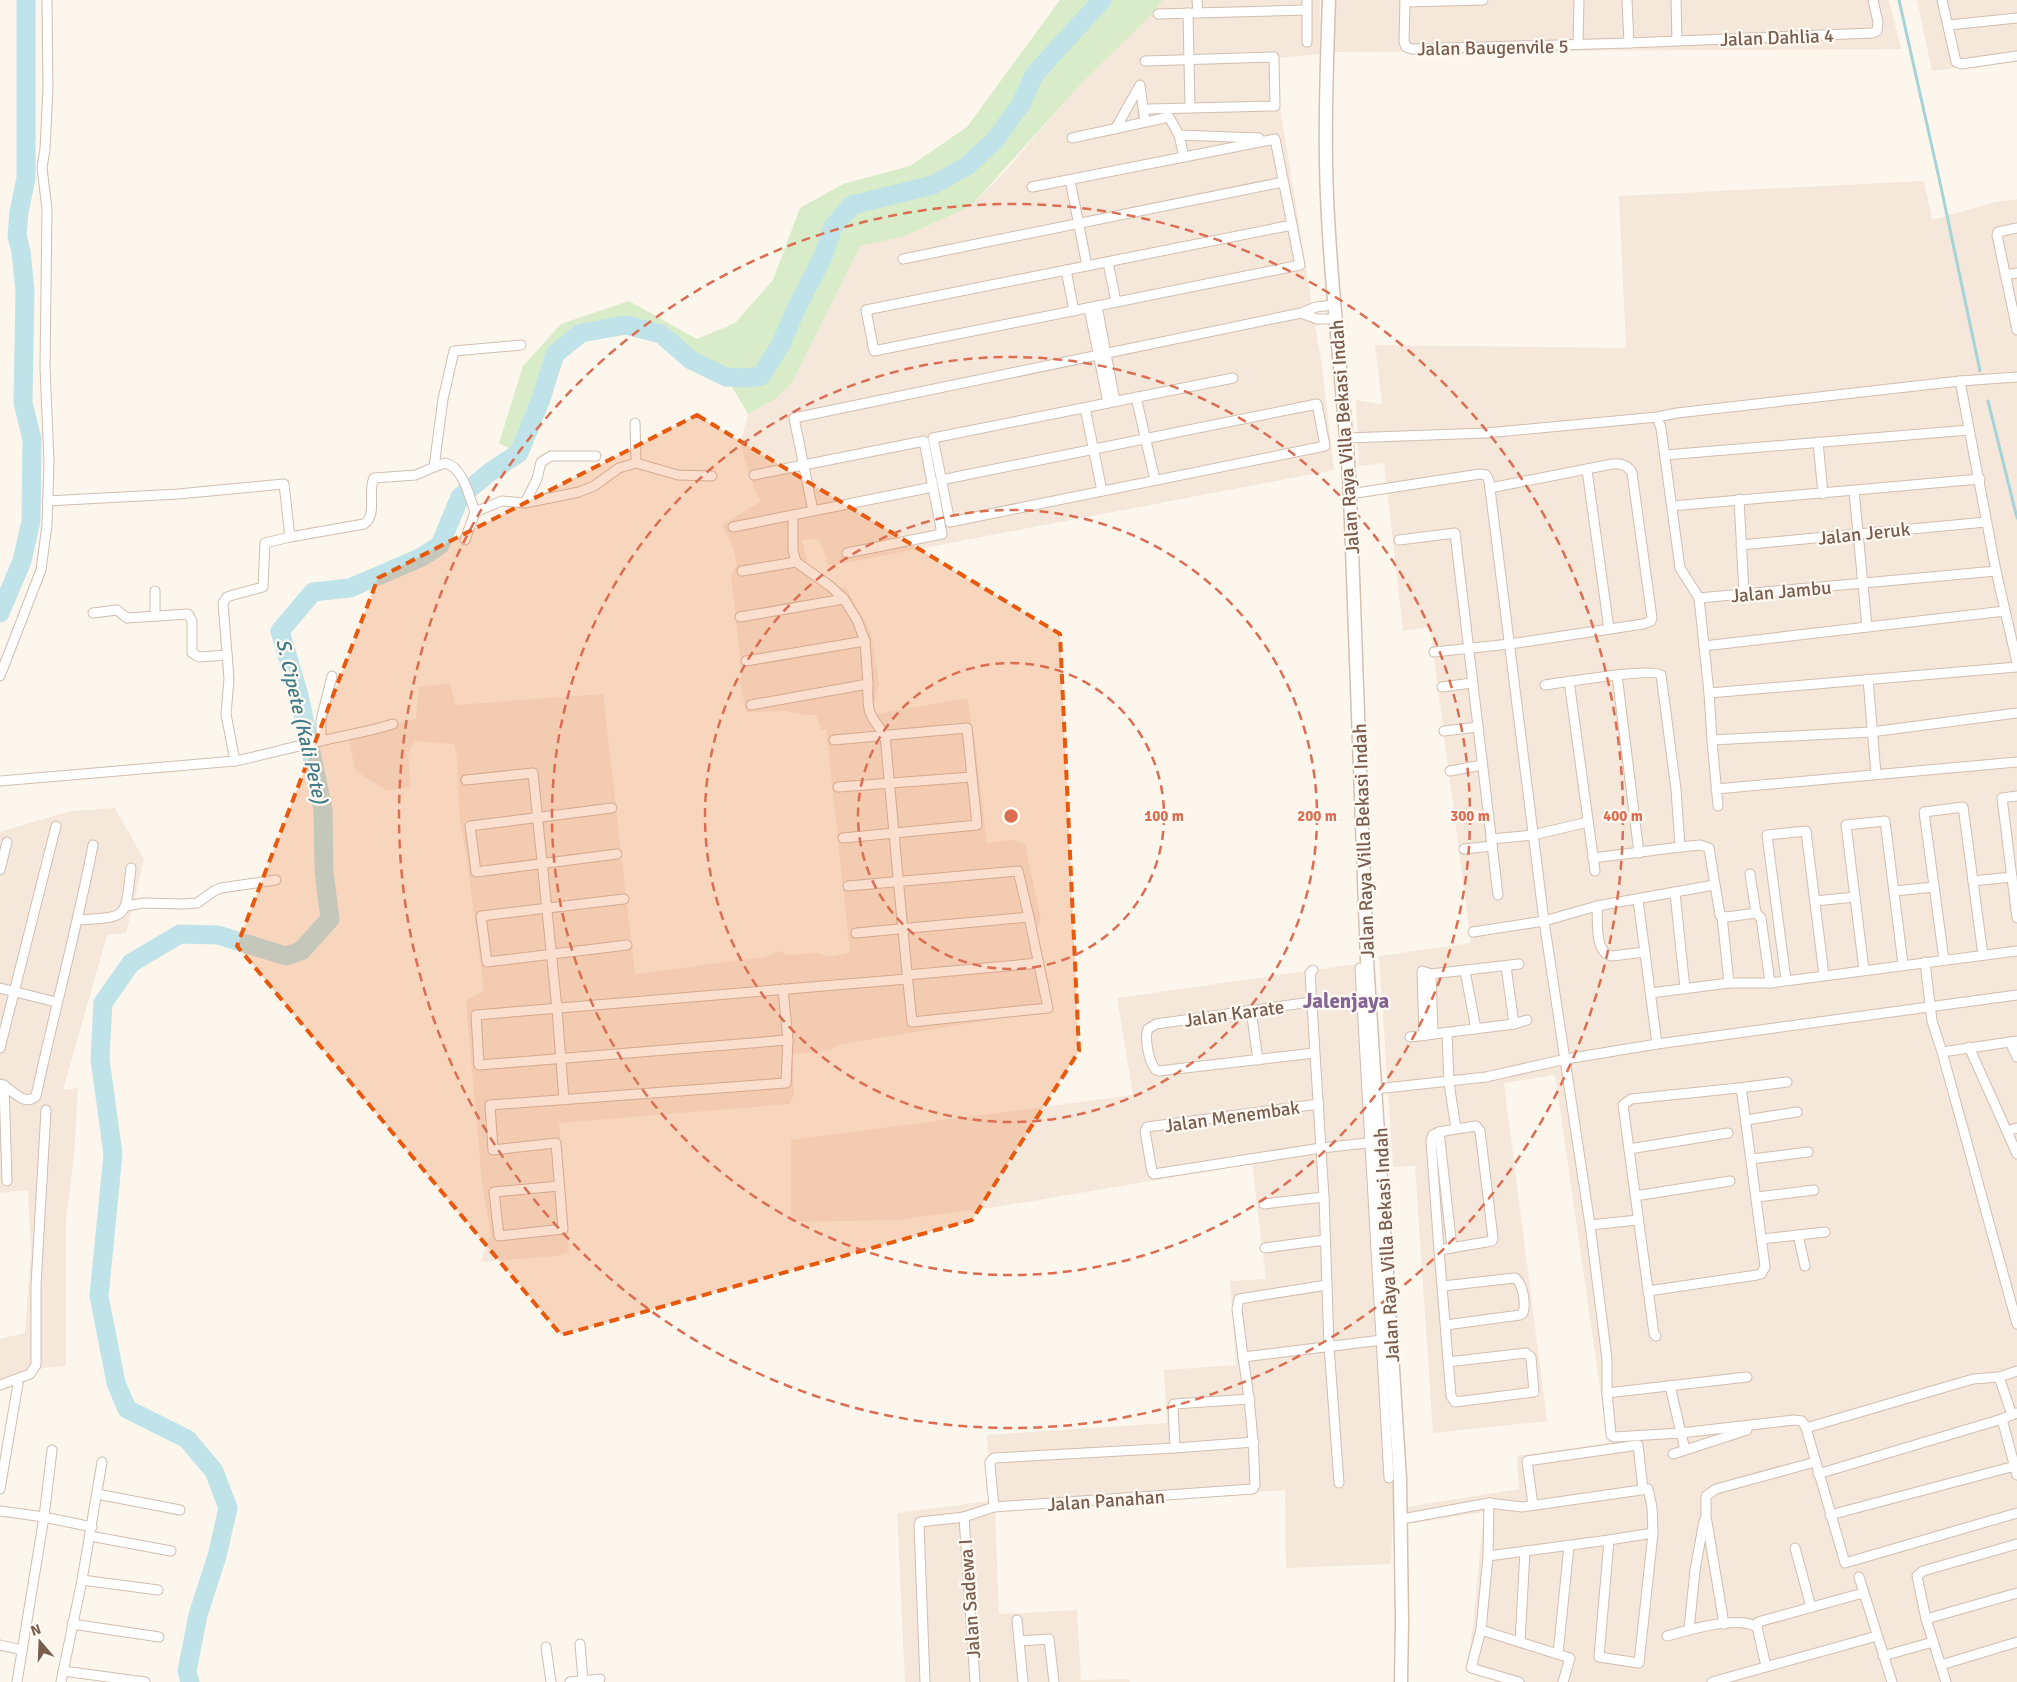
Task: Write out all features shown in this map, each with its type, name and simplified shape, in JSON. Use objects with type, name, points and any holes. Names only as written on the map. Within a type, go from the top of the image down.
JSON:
[{"type":"main road","name":"Jalan Raya Villa Bekasi Indah","points":[[1329,0],[1326,163],[1335,320],[1347,438],[1350,494],[1367,961],[1376,1089],[1375,1142],[1386,1339],[1402,1519],[1401,1682]]},
{"type":"street","points":[[0,676],[41,570],[46,525],[49,462],[45,368],[47,210],[42,168],[48,89],[47,0]]},
{"type":"street","points":[[1197,0],[1198,13]]},
{"type":"street","points":[[1307,0],[1307,42]]},
{"type":"street","points":[[1405,1],[1483,0]]},
{"type":"street","points":[[1578,45],[1579,0]]},
{"type":"street","points":[[1627,0],[1629,44]]},
{"type":"street","points":[[1676,0],[1676,40]]},
{"type":"street","name":"Jalan Dahlia 4","points":[[1629,44],[1676,40],[1872,33],[1877,31],[1878,22],[1873,0]]},
{"type":"street","points":[[1942,0],[1949,25],[1955,60],[1958,63],[2017,56]]},
{"type":"street","name":"Jalan Baugenvile 5","points":[[1405,1],[1404,42],[1408,48],[1629,44]]},
{"type":"street","points":[[1158,14],[1307,10]]},
{"type":"street","points":[[1188,13],[1190,108]]},
{"type":"street","points":[[1949,25],[2017,18]]},
{"type":"street","points":[[1145,61],[1274,58],[1275,106],[1149,109]]},
{"type":"street","points":[[1116,128],[1140,86],[1145,122]]},
{"type":"street","points":[[1072,138],[1169,117],[1179,135],[1184,157]]},
{"type":"street","points":[[1179,135],[1275,139]]},
{"type":"street","points":[[1032,188],[1275,139]]},
{"type":"street","points":[[1275,139],[1300,265],[874,351],[866,310],[1292,225]]},
{"type":"street","points":[[1070,180],[1087,266]]},
{"type":"street","points":[[903,259],[1283,182]]},
{"type":"street","points":[[2016,325],[1998,233],[2002,230],[2017,228]]},
{"type":"street","points":[[1108,262],[1116,302]]},
{"type":"street","points":[[1066,270],[1074,311]]},
{"type":"street","points":[[2005,275],[2017,274]]},
{"type":"street","points":[[813,511],[794,418],[1301,313],[1316,307],[1334,305]]},
{"type":"street","points":[[1093,307],[1112,402]]},
{"type":"street","points":[[1301,313],[1317,319],[1335,320]]},
{"type":"street","points":[[434,467],[442,399],[453,353],[457,350],[521,345]]},
{"type":"street","points":[[1347,438],[1486,433],[1656,417],[1960,381],[2017,377]]},
{"type":"street","points":[[941,480],[1317,404],[1325,446],[950,522],[941,480],[933,438],[1233,378]]},
{"type":"street","points":[[1710,693],[2017,665],[1986,522],[1980,479],[1960,381]]},
{"type":"street","points":[[1136,397],[1155,480]]},
{"type":"street","points":[[1085,408],[1102,491]]},
{"type":"street","points":[[1656,417],[1661,428],[1680,568],[1699,598],[1710,693],[1718,806]]},
{"type":"street","points":[[635,423],[636,463]]},
{"type":"street","points":[[1665,455],[1969,430]]},
{"type":"street","points":[[754,475],[924,441],[942,534],[847,553]]},
{"type":"street","points":[[1818,442],[1823,494]]},
{"type":"street","points":[[525,503],[537,479],[541,462],[545,458],[551,456],[596,456]]},
{"type":"street","points":[[235,761],[226,714],[229,679],[223,603],[225,599],[233,594],[263,587],[265,544],[290,537],[364,524],[371,512],[372,483],[374,478],[416,475],[445,463],[451,464],[460,473],[473,507],[465,540]]},
{"type":"street","points":[[473,507],[502,501],[525,503],[583,490],[594,486],[619,468],[636,463],[678,475],[712,476]]},
{"type":"street","points":[[1434,652],[1510,644],[1643,624],[1651,621],[1632,474],[1626,465],[1618,464],[1490,488]]},
{"type":"street","points":[[1587,470],[1609,629]]},
{"type":"street","points":[[1350,494],[1483,474],[1488,478],[1544,921],[1590,1225],[1607,1359],[1607,1393],[1611,1435],[1614,1437],[1681,1433],[1797,1420],[1802,1422],[1806,1428],[1845,1563],[2017,1513]]},
{"type":"street","points":[[1672,506],[1980,479]]},
{"type":"street","points":[[47,501],[178,494],[284,484],[290,537]]},
{"type":"street","points":[[733,527],[932,487]]},
{"type":"street","points":[[1854,491],[1867,627]]},
{"type":"street","points":[[1739,499],[1744,594]]},
{"type":"street","points":[[792,515],[793,550],[796,562],[830,586],[844,599],[857,620],[865,641],[868,706],[871,719],[885,735],[897,882],[912,1022],[1048,1008],[1018,871],[897,882],[848,886]]},
{"type":"street","name":"Jalan Jeruk","points":[[1742,545],[1986,522]]},
{"type":"street","points":[[1399,540],[1454,533],[1498,895]]},
{"type":"street","points":[[742,571],[796,562]]},
{"type":"street","name":"Jalan Jambu","points":[[1699,598],[1996,571]]},
{"type":"street","points":[[155,591],[155,616]]},
{"type":"street","points":[[740,617],[844,599]]},
{"type":"street","points":[[93,613],[117,610],[127,618],[188,614],[192,621],[192,653],[200,657],[227,655]]},
{"type":"street","points":[[1704,646],[2005,611]]},
{"type":"street","points":[[746,661],[865,641]]},
{"type":"street","points":[[1545,685],[1617,675],[1655,672],[1661,675],[1676,789],[1680,847]]},
{"type":"street","points":[[1617,675],[1639,853]]},
{"type":"street","points":[[318,742],[321,720],[332,676]]},
{"type":"street","points":[[1868,679],[1876,774]]},
{"type":"street","points":[[1570,682],[1595,871]]},
{"type":"street","points":[[1442,687],[1472,683]]},
{"type":"street","points":[[751,705],[868,684]]},
{"type":"street","points":[[1712,740],[1871,732],[2017,713]]},
{"type":"street","points":[[0,780],[235,761],[361,734],[393,724]]},
{"type":"street","points":[[1444,731],[1478,727]]},
{"type":"street","points":[[834,740],[968,728],[976,825],[843,838]]},
{"type":"street","points":[[1716,789],[2017,762]]},
{"type":"street","points":[[1450,771],[1482,765]]},
{"type":"street","points":[[466,780],[533,773],[552,954],[564,1100]]},
{"type":"street","points":[[838,787],[972,777]]},
{"type":"street","points":[[2017,796],[2002,798],[2017,918]]},
{"type":"street","points":[[1944,960],[1924,812],[1953,808],[1963,807],[1983,955]]},
{"type":"street","points":[[612,808],[470,826],[476,872],[617,854]]},
{"type":"street","points":[[1864,970],[1846,825],[1885,821],[1904,964]]},
{"type":"street","points":[[1464,849],[1588,822]]},
{"type":"street","points":[[0,1048],[56,826]]},
{"type":"street","points":[[1786,980],[1767,835],[1806,831],[1824,975]]},
{"type":"street","points":[[0,870],[7,842]]},
{"type":"street","points":[[2,1085],[24,1100],[31,1100],[36,1096],[56,1002],[78,920],[93,845]]},
{"type":"street","points":[[1593,858],[1700,845],[1709,848],[1718,912],[1722,916],[1729,983]]},
{"type":"street","points":[[78,920],[111,918],[121,914],[126,906],[131,868]]},
{"type":"street","points":[[1750,874],[1756,913],[1761,918],[1770,983]]},
{"type":"street","points":[[1973,882],[2012,877]]},
{"type":"street","points":[[126,906],[144,903],[183,904],[197,902],[221,888],[276,880]]},
{"type":"street","points":[[1473,932],[1544,921],[1597,906],[1714,885]]},
{"type":"street","points":[[1894,892],[1934,887]]},
{"type":"street","points":[[1675,893],[1685,989]]},
{"type":"street","points":[[1816,901],[1855,898]]},
{"type":"street","points":[[624,899],[481,916],[487,962],[627,945]]},
{"type":"street","points":[[1638,900],[1657,1044]]},
{"type":"street","points":[[1597,906],[1600,944],[1607,955],[1645,952]]},
{"type":"street","points":[[1722,916],[1756,913]]},
{"type":"street","points":[[856,933],[1029,917]]},
{"type":"street","points":[[1651,994],[1729,983],[1770,983],[1904,964],[2017,951]]},
{"type":"street","points":[[1925,962],[1932,1021],[2012,1284],[2017,1324]]},
{"type":"street","points":[[788,1040],[479,1065],[476,1015],[784,989],[1039,963]]},
{"type":"street","points":[[1429,1035],[1431,974],[1519,964]]},
{"type":"street","points":[[1506,966],[1514,1024]]},
{"type":"street","points":[[1321,1148],[1375,1142],[1360,968]]},
{"type":"street","points":[[1313,970],[1310,973],[1311,1002],[1319,1104],[1329,1346],[1339,1483]]},
{"type":"street","points":[[1465,971],[1476,1029]]},
{"type":"street","points":[[0,988],[56,1002]]},
{"type":"street","points":[[560,1186],[494,1192],[499,1236],[563,1229],[560,1186],[556,1143],[493,1150],[490,1105],[786,1083],[788,1040],[784,989]]},
{"type":"street","points":[[1376,1089],[1486,1077],[1566,1059],[1657,1044],[2017,995]]},
{"type":"street","name":"Jalan Karate","points":[[1258,1060],[1156,1070],[1152,1065],[1146,1035],[1148,1029],[1156,1024],[1311,1002]]},
{"type":"street","points":[[1251,1010],[1258,1060],[1314,1053]]},
{"type":"street","points":[[1410,1037],[1514,1024],[1527,1020]]},
{"type":"street","points":[[1447,1033],[1449,1082],[1456,1130]]},
{"type":"street","points":[[1942,1052],[2014,1041],[2017,1057]]},
{"type":"street","points":[[1969,1048],[2017,1154]]},
{"type":"street","points":[[1656,1336],[1654,1334],[1623,1105],[1626,1101],[1640,1098],[1787,1082]]},
{"type":"street","points":[[2,1085],[8,1181]]},
{"type":"street","points":[[1648,1291],[1761,1274],[1765,1267],[1752,1160],[1742,1094],[1739,1088]]},
{"type":"street","name":"Jalan Menembak","points":[[1319,1104],[1146,1128],[1152,1172],[1154,1174],[1321,1148]]},
{"type":"street","points":[[0,1385],[30,1374],[36,1365],[36,1285],[46,1110]]},
{"type":"street","points":[[1746,1120],[1798,1112]]},
{"type":"street","points":[[1439,1250],[1492,1241],[1493,1238],[1480,1131],[1476,1126],[1439,1132],[1433,1135],[1431,1141],[1439,1250],[1443,1286],[1448,1362],[1451,1396],[1455,1402],[1534,1392],[1531,1357],[1529,1354],[1448,1362]]},
{"type":"street","points":[[2007,1131],[2017,1128]]},
{"type":"street","points":[[1439,1132],[1452,1248]]},
{"type":"street","points":[[1629,1149],[1728,1133]]},
{"type":"street","points":[[1752,1160],[1808,1152]]},
{"type":"street","points":[[1635,1196],[1730,1181]]},
{"type":"street","points":[[1757,1197],[1814,1190]]},
{"type":"street","points":[[1264,1204],[1324,1197]]},
{"type":"street","points":[[1590,1225],[1638,1220]]},
{"type":"street","points":[[1762,1239],[1825,1232]]},
{"type":"street","points":[[1798,1235],[1805,1266]]},
{"type":"street","points":[[1265,1248],[1325,1240]]},
{"type":"street","points":[[1443,1286],[1515,1278],[1520,1282],[1525,1308],[1524,1313],[1520,1315],[1446,1325]]},
{"type":"street","points":[[994,1507],[990,1462],[994,1458],[1254,1442],[1237,1309],[1239,1299],[1327,1285]]},
{"type":"street","points":[[1243,1357],[1386,1339],[1389,1478]]},
{"type":"street","points":[[1806,1428],[1973,1379],[1999,1377],[2017,1371]]},
{"type":"street","points":[[1607,1393],[1747,1377]]},
{"type":"street","points":[[1818,1474],[2015,1414],[1999,1377]]},
{"type":"street","points":[[0,1489],[18,1384]]},
{"type":"street","points":[[1670,1386],[1685,1450]]},
{"type":"street","points":[[1175,1448],[1174,1404],[1250,1399]]},
{"type":"street","points":[[1830,1515],[2016,1471],[2014,1454],[2002,1418]]},
{"type":"street","points":[[1673,1454],[1766,1424]]},
{"type":"street","name":"Jalan Panahan","points":[[925,1682],[919,1525],[922,1521],[964,1517],[994,1507],[1250,1490],[1255,1485],[1254,1442]]},
{"type":"street","points":[[1533,1505],[1527,1461],[1638,1445],[1643,1489]]},
{"type":"street","points":[[17,1682],[44,1517],[52,1450]]},
{"type":"street","points":[[61,1682],[82,1580],[102,1462]]},
{"type":"street","points":[[1724,1624],[1706,1516],[1706,1496],[1710,1492],[1815,1462]]},
{"type":"street","points":[[1402,1519],[1489,1502],[1522,1507],[1648,1488],[1652,1507],[1653,1533],[1639,1663],[1599,1657],[1609,1540]]},
{"type":"street","points":[[97,1494],[180,1510]]},
{"type":"street","points":[[1489,1502],[1488,1556],[1482,1630],[1470,1668],[1519,1682]]},
{"type":"street","points":[[0,1511],[44,1517],[171,1551]]},
{"type":"street","points":[[1689,1630],[1695,1570],[1706,1516]]},
{"type":"street","name":"Jalan Sadewa I","points":[[964,1517],[975,1682]]},
{"type":"street","points":[[1488,1556],[1653,1533]]},
{"type":"street","points":[[1946,1682],[1926,1619],[1917,1581],[1918,1574],[2017,1544]]},
{"type":"street","points":[[1558,1654],[1569,1546]]},
{"type":"street","points":[[1795,1548],[1811,1607]]},
{"type":"street","points":[[1520,1642],[1525,1551]]},
{"type":"street","points":[[1859,1577],[1891,1682]]},
{"type":"street","points":[[82,1580],[158,1590]]},
{"type":"street","points":[[1766,1666],[1757,1624],[1761,1621],[1863,1593]]},
{"type":"street","points":[[1926,1619],[2017,1593]]},
{"type":"street","points":[[1017,1620],[1023,1682]]},
{"type":"street","points":[[1667,1636],[1689,1630],[1741,1622],[1751,1623],[1757,1627]]},
{"type":"street","points":[[72,1624],[159,1637]]},
{"type":"street","points":[[1482,1630],[1570,1658],[1563,1682]]},
{"type":"street","points":[[1712,1682],[1877,1636]]},
{"type":"street","points":[[1019,1641],[1049,1640],[1054,1682]]},
{"type":"street","points":[[1883,1656],[1933,1642]]},
{"type":"street","points":[[1941,1665],[2017,1642]]},
{"type":"street","points":[[580,1644],[583,1681]]},
{"type":"street","points":[[0,1645],[22,1650]]},
{"type":"street","points":[[546,1647],[551,1682]]},
{"type":"street","points":[[63,1670],[145,1682]]},
{"type":"street","points":[[570,1682],[600,1679]]},
{"type":"highlighted area","points":[[697,415],[1060,634],[1079,1051],[972,1220],[561,1335],[237,946],[378,578]]},
{"type":"shaded area","points":[[1163,0],[1320,0],[1320,54],[1275,58],[1281,113],[1322,367],[1334,470],[829,566],[819,539],[802,540],[807,563],[838,587],[846,588],[871,633],[879,683],[873,706],[877,714],[967,698],[975,741],[987,843],[1012,840],[1025,844],[1041,920],[1037,928],[1054,1010],[841,1044],[830,1050],[793,1054],[794,1094],[790,1104],[559,1123],[569,1252],[556,1256],[480,1262],[491,1236],[482,1183],[466,1001],[484,990],[466,853],[460,822],[457,757],[454,744],[414,741],[408,755],[411,787],[387,791],[356,771],[347,735],[416,719],[419,687],[450,683],[455,705],[603,694],[635,974],[764,957],[781,951],[787,955],[818,953],[829,957],[850,952],[826,729],[821,730],[816,715],[784,711],[746,712],[740,681],[742,675],[731,575],[737,565],[733,548],[722,525],[761,501],[753,485],[740,444],[748,414],[777,398],[793,381],[860,246],[903,237],[971,206],[1008,168],[1077,87],[1149,17]]},
{"type":"shaded area","points":[[1335,0],[1889,0],[1901,49],[1333,52]]},
{"type":"shaded area","points":[[1917,0],[2017,0],[2017,62],[1932,71]]},
{"type":"shaded area","points":[[1924,181],[1932,220],[1996,202],[2017,199],[2017,1682],[1511,1682],[1466,1670],[1473,1626],[1484,1512],[1408,1524],[1407,1507],[1519,1489],[1517,1456],[1608,1443],[1555,1075],[1504,1083],[1547,1421],[1433,1433],[1415,1166],[1393,1167],[1379,956],[1471,943],[1430,627],[1403,631],[1384,463],[1359,466],[1356,400],[1382,404],[1375,345],[1626,348],[1619,196]]},
{"type":"shaded area","points":[[115,808],[144,860],[126,933],[107,935],[63,1090],[78,1088],[74,1155],[66,1221],[66,1366],[43,1368],[0,1387],[0,1339],[25,1333],[31,1252],[28,1190],[0,1193],[0,832],[70,811]]},
{"type":"shaded area","points":[[1364,963],[1395,1477],[1391,1564],[1286,1568],[1285,1490],[995,1508],[999,1614],[1077,1610],[1081,1680],[1128,1679],[1130,1682],[905,1682],[897,1513],[990,1501],[987,1435],[1167,1423],[1164,1370],[1236,1365],[1230,1281],[1266,1279],[1252,1164],[996,1207],[897,1220],[791,1222],[791,1140],[1133,1095],[1117,998]]},
{"type":"green space","points":[[1060,0],[1101,0],[1095,7],[1102,0],[1163,0],[1149,17],[1077,88],[971,206],[903,237],[860,246],[793,381],[777,398],[748,414],[726,377],[691,360],[661,334],[626,325],[581,333],[555,354],[519,453],[499,443],[523,366],[561,324],[629,301],[697,339],[735,323],[773,280],[800,208],[843,184],[910,166],[967,127]]},
{"type":"waterway","points":[[0,613],[22,561],[31,521],[32,439],[23,403],[25,291],[21,251],[17,236],[19,212],[26,178],[26,0]]},
{"type":"waterway","name":"S. Cipete (Kali Pete)","points":[[190,1682],[187,1671],[198,1615],[217,1556],[228,1508],[214,1471],[187,1439],[127,1409],[116,1383],[99,1296],[113,1154],[100,1059],[103,1003],[131,963],[180,934],[218,935],[286,956],[301,951],[330,919],[324,872],[323,809],[299,695],[280,631],[313,592],[350,588],[422,557],[440,545],[460,497],[490,472],[519,453],[541,399],[555,354],[581,333],[626,325],[661,334],[691,360],[726,377],[745,378],[761,376],[781,344],[797,307],[823,257],[833,227],[852,205],[933,185],[967,166],[996,139],[1021,104],[1034,75],[1102,0]]},
{"type":"waterway","points":[[1899,0],[1980,371]]},
{"type":"waterway","points":[[1988,401],[2017,518]]},
{"type":"district","name":"Jalenjaya","points":[[1346,1001]]}]
